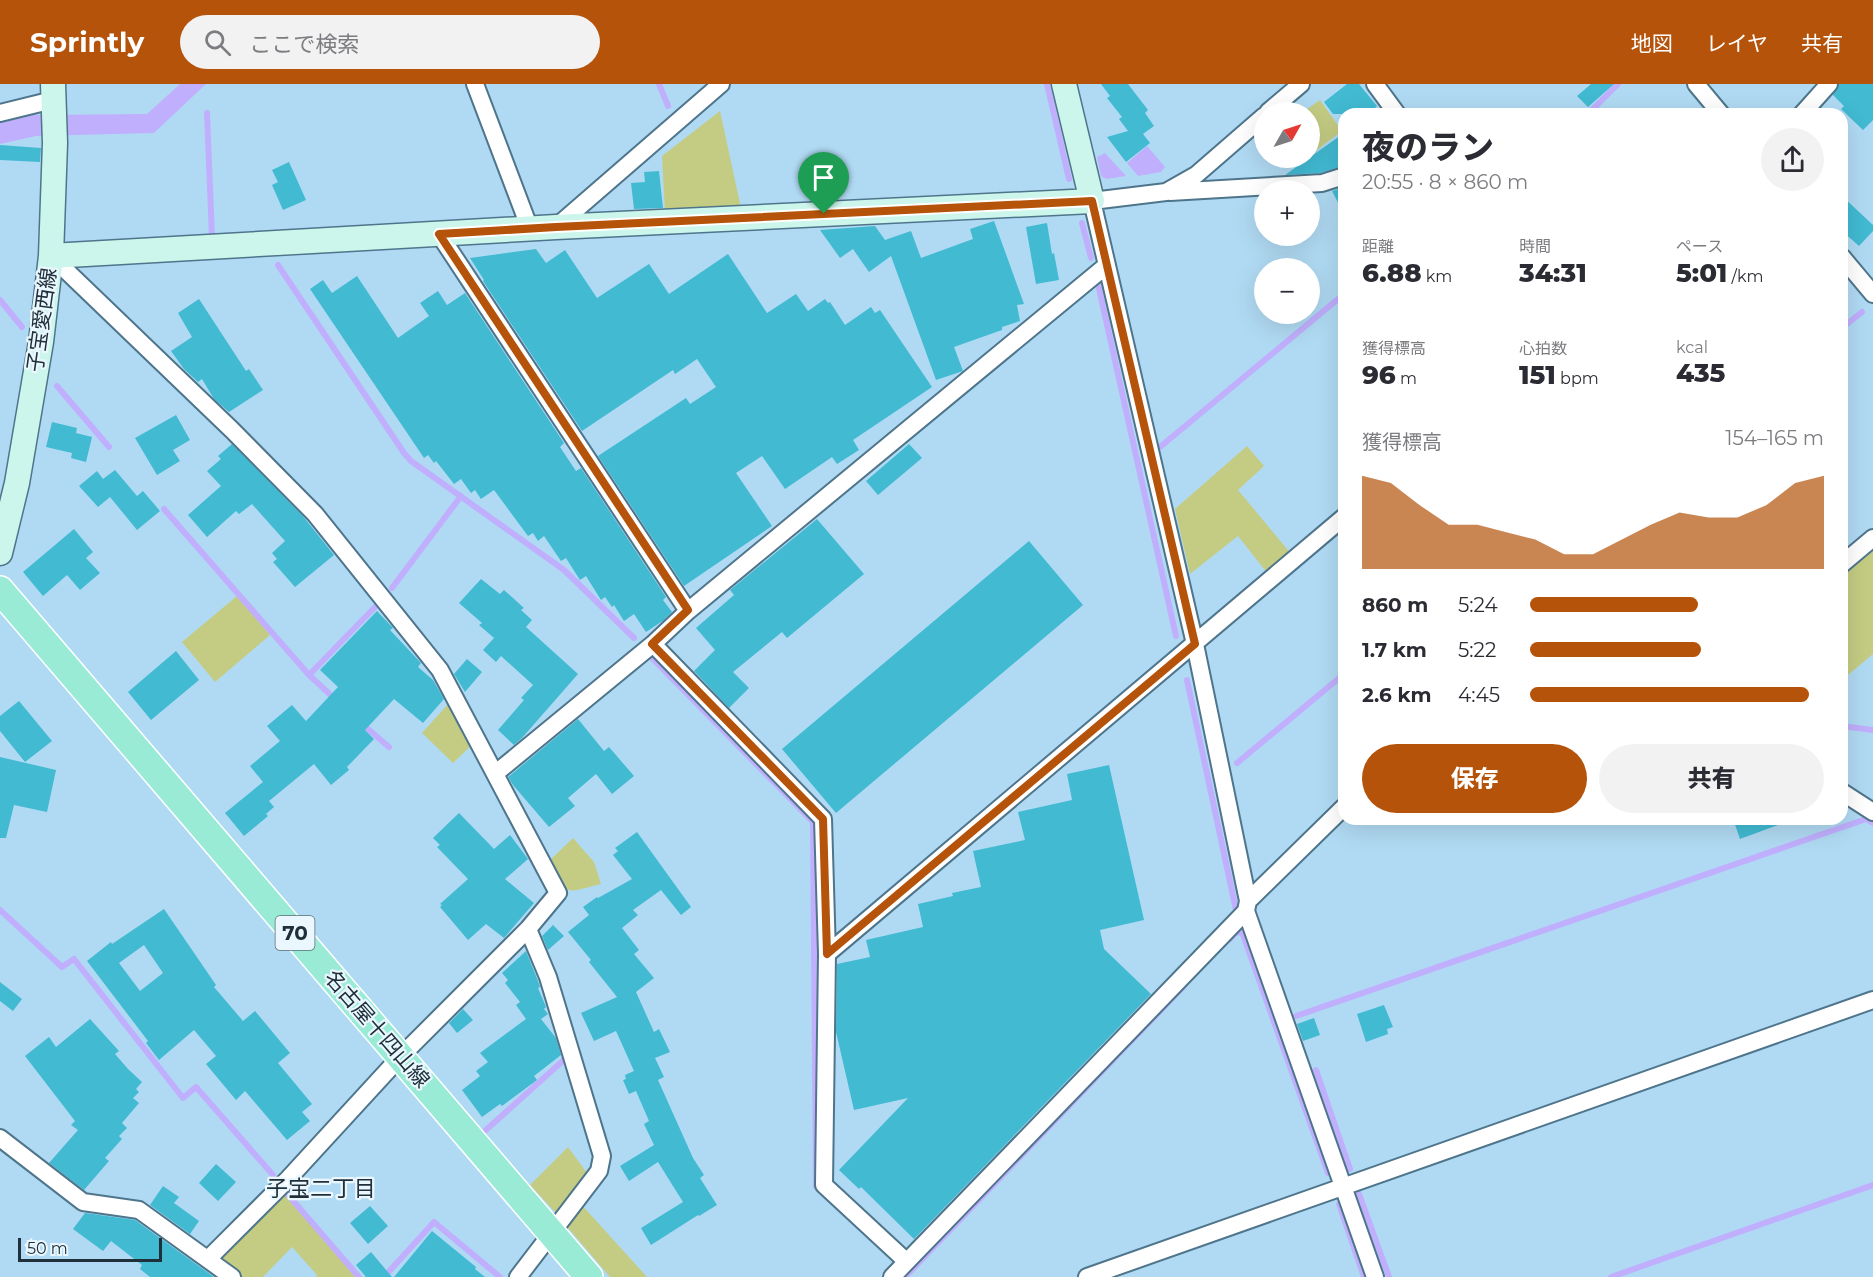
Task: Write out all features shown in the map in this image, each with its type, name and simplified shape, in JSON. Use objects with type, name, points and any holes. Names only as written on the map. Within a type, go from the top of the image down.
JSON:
[{"type":"main road","name":"名古屋十四山線","points":[[0,591],[589,1277]]},
{"type":"street","points":[[475,84],[531,229]]},
{"type":"street","points":[[556,227],[721,84]]},
{"type":"street","points":[[1064,84],[1195,644],[1247,906],[1375,1277]]},
{"type":"street","points":[[1280,102],[1301,84]]},
{"type":"street","points":[[1375,84],[1393,108]]},
{"type":"street","points":[[1696,84],[1716,108]]},
{"type":"street","points":[[1807,108],[1829,84]]},
{"type":"street","points":[[0,113],[53,92]]},
{"type":"street","name":"子宝愛西線","points":[[0,553],[17,483],[41,342],[51,256],[55,143],[53,92]]},
{"type":"street","points":[[1166,192],[1196,175],[1254,125]]},
{"type":"street","points":[[51,256],[556,227],[1092,201],[1166,192],[1322,183],[1338,178]]},
{"type":"street","points":[[439,234],[688,610]]},
{"type":"street","points":[[51,256],[315,514],[440,670],[558,893],[528,929],[401,1056],[288,1179],[208,1258]]},
{"type":"street","points":[[1848,264],[1873,294]]},
{"type":"street","points":[[496,773],[652,644],[688,610],[1107,265]]},
{"type":"street","points":[[827,954],[1338,523]]},
{"type":"street","points":[[1848,559],[1873,538]]},
{"type":"street","points":[[652,644],[823,819],[827,954],[824,1185],[906,1261]]},
{"type":"street","points":[[1848,796],[1873,812]]},
{"type":"street","points":[[892,1277],[1338,813]]},
{"type":"street","points":[[518,1277],[599,1171],[602,1156],[548,977],[528,929]]},
{"type":"street","points":[[1087,1277],[1873,1000]]},
{"type":"street","points":[[0,1138],[83,1202],[139,1210],[232,1277]]},
{"type":"green space","points":[[1320,100],[1338,125],[1338,134],[1320,148],[1320,102],[1317,102]]},
{"type":"green space","points":[[720,111],[741,208],[665,212],[662,156]]},
{"type":"green space","points":[[1247,446],[1264,466],[1238,490],[1292,555],[1268,574],[1238,536],[1190,574],[1175,509]]},
{"type":"green space","points":[[1873,550],[1873,654],[1848,675],[1848,571]]},
{"type":"green space","points":[[237,596],[270,635],[215,682],[182,642]]},
{"type":"green space","points":[[449,703],[473,744],[453,763],[422,733]]},
{"type":"green space","points":[[573,838],[594,862],[601,884],[579,890],[568,890],[548,862]]},
{"type":"green space","points":[[568,1147],[587,1173],[557,1214],[530,1185]]},
{"type":"green space","points":[[282,1190],[357,1277],[316,1277],[317,1275],[292,1247],[263,1277],[240,1277],[221,1262],[229,1244]]},
{"type":"green space","points":[[580,1203],[647,1277],[610,1277],[564,1223]]},
{"type":"shaded area","points":[[180,84],[206,84],[154,133],[36,136],[0,144],[0,123],[34,115],[147,114]]},
{"type":"shaded area","points":[[1147,146],[1165,167],[1161,172],[1138,176],[1127,163]]},
{"type":"shaded area","points":[[1105,153],[1126,176],[1106,179],[1101,176],[1097,157]]},
{"type":"building","points":[[1101,84],[1128,84],[1148,110],[1145,113],[1154,126],[1143,134],[1150,143],[1126,162],[1107,137],[1128,131],[1119,119],[1122,117],[1107,98],[1110,96]]},
{"type":"building","points":[[1347,84],[1359,84],[1377,106],[1375,108],[1338,108],[1338,114],[1333,114],[1324,102]]},
{"type":"building","points":[[1591,84],[1614,84],[1588,107],[1577,96]]},
{"type":"building","points":[[1839,84],[1873,84],[1873,120],[1863,130],[1848,116],[1848,108],[1842,108],[1844,106],[1833,95]]},
{"type":"building","points":[[1338,137],[1338,168],[1320,173],[1285,175],[1295,168],[1320,168],[1320,150]]},
{"type":"building","points":[[0,145],[41,148],[40,162],[0,160]]},
{"type":"building","points":[[289,162],[306,200],[283,210],[272,185],[278,182],[272,170]]},
{"type":"building","points":[[659,171],[663,208],[634,209],[631,183],[645,182],[644,172]]},
{"type":"building","points":[[1338,189],[1338,202],[1332,191]]},
{"type":"building","points":[[1848,202],[1873,225],[1873,231],[1859,246],[1848,236]]},
{"type":"building","points":[[994,221],[1024,304],[1017,305],[1020,321],[954,347],[963,371],[936,380],[891,256],[869,272],[853,249],[840,258],[820,230],[875,226],[885,240],[911,231],[921,258],[973,239],[970,229]]},
{"type":"building","points":[[1047,223],[1059,280],[1036,284],[1026,227]]},
{"type":"building","points":[[536,249],[546,263],[565,250],[597,298],[649,264],[669,294],[728,254],[767,313],[796,294],[808,311],[825,299],[828,303],[830,302],[845,325],[871,307],[875,313],[880,310],[932,387],[853,440],[859,450],[837,464],[832,457],[785,489],[762,456],[736,473],[772,526],[684,586],[598,456],[686,398],[690,404],[716,387],[697,359],[675,374],[673,370],[582,431],[470,258]]},
{"type":"building","points":[[357,276],[398,338],[429,316],[420,303],[438,291],[447,305],[465,293],[564,443],[560,447],[576,471],[581,468],[666,597],[663,600],[672,612],[664,620],[646,632],[634,614],[624,621],[614,605],[612,607],[605,597],[601,600],[586,576],[580,580],[566,558],[561,561],[544,536],[538,541],[533,533],[528,536],[494,490],[481,499],[475,490],[471,493],[461,479],[454,484],[436,461],[434,463],[428,455],[424,458],[310,289],[323,280],[332,293]]},
{"type":"building","points":[[199,299],[246,371],[249,369],[263,390],[229,412],[214,399],[202,379],[198,382],[184,369],[171,351],[192,337],[178,313]]},
{"type":"building","points":[[176,415],[190,440],[173,450],[180,461],[157,475],[135,438]]},
{"type":"building","points":[[52,422],[77,428],[76,433],[92,437],[86,462],[71,458],[72,453],[46,447]]},
{"type":"building","points":[[232,444],[302,515],[334,555],[295,587],[273,562],[277,559],[272,553],[285,541],[252,504],[239,514],[236,511],[207,537],[188,515],[221,486],[207,471],[221,459],[218,456]]},
{"type":"building","points":[[909,444],[922,458],[878,495],[866,481]]},
{"type":"building","points":[[115,470],[137,496],[143,491],[160,511],[137,530],[110,497],[98,507],[79,486],[97,471],[103,479]]},
{"type":"building","points":[[817,519],[864,574],[787,638],[782,632],[733,672],[749,688],[729,708],[694,671],[715,650],[696,628],[734,595],[730,590]]},
{"type":"building","points":[[74,529],[93,552],[86,558],[100,573],[80,590],[67,575],[43,596],[23,572]]},
{"type":"building","points":[[1029,541],[1083,605],[836,813],[782,749]]},
{"type":"building","points":[[481,579],[500,594],[504,590],[524,608],[521,610],[532,620],[526,627],[578,674],[514,745],[498,730],[524,700],[521,698],[533,685],[501,656],[496,662],[483,650],[494,638],[479,625],[482,623],[459,603]]},
{"type":"building","points":[[377,611],[393,628],[390,630],[421,663],[418,667],[433,680],[444,699],[423,723],[394,699],[365,730],[374,739],[347,767],[349,770],[331,785],[314,764],[269,801],[274,807],[266,814],[268,816],[244,836],[225,813],[263,782],[250,766],[280,741],[267,726],[292,705],[306,721],[338,687],[320,670]]},
{"type":"building","points":[[176,651],[199,680],[151,720],[128,692]]},
{"type":"building","points":[[467,659],[482,672],[465,692],[454,674]]},
{"type":"building","points":[[19,701],[52,741],[25,762],[0,731],[0,716]]},
{"type":"building","points":[[578,719],[604,751],[609,747],[634,776],[612,794],[596,774],[568,798],[575,806],[549,827],[508,777]]},
{"type":"building","points":[[0,757],[56,770],[47,812],[14,805],[6,838],[0,838]]},
{"type":"building","points":[[1109,765],[1144,920],[1100,930],[1104,949],[1151,994],[914,1239],[861,1187],[859,1189],[839,1170],[908,1098],[854,1110],[836,1032],[837,964],[870,957],[866,940],[923,927],[918,904],[981,887],[973,851],[1025,840],[1018,812],[1072,800],[1067,774]]},
{"type":"building","points":[[459,813],[494,849],[510,835],[528,859],[505,879],[534,903],[504,938],[486,924],[468,940],[440,907],[442,905],[440,904],[468,879],[437,847],[440,845],[433,838]]},
{"type":"building","points":[[1735,825],[1778,825],[1740,839]]},
{"type":"building","points":[[637,832],[691,907],[681,915],[661,890],[633,910],[638,915],[622,928],[639,950],[634,954],[654,978],[636,992],[654,1032],[659,1029],[670,1052],[655,1058],[664,1077],[658,1080],[693,1158],[704,1175],[700,1178],[717,1205],[651,1245],[641,1228],[683,1202],[658,1162],[629,1181],[620,1166],[654,1145],[644,1124],[649,1121],[636,1091],[629,1094],[623,1080],[626,1079],[625,1075],[634,1071],[616,1031],[594,1041],[581,1013],[617,997],[568,932],[589,915],[583,907],[632,879],[613,855],[618,851],[615,848]]},
{"type":"building","points":[[164,909],[216,985],[214,987],[243,1021],[255,1011],[290,1053],[278,1063],[312,1104],[302,1112],[310,1121],[287,1140],[245,1091],[236,1100],[206,1064],[216,1056],[194,1030],[159,1060],[146,1043],[148,1041],[87,961],[111,942],[112,944]],"holes":[[[144,945],[163,973],[140,991],[119,963]]]},
{"type":"building","points":[[553,925],[564,936],[548,950],[542,936]]},
{"type":"building","points":[[526,951],[540,987],[538,988],[546,1007],[544,1009],[548,1014],[541,1019],[556,1038],[561,1055],[534,1076],[537,1080],[502,1106],[500,1104],[482,1117],[462,1090],[480,1076],[476,1071],[488,1062],[480,1053],[526,1019],[516,1005],[520,1002],[505,983],[508,980],[502,973]]},
{"type":"building","points":[[0,982],[22,999],[13,1011],[0,1001]]},
{"type":"building","points":[[1384,1005],[1393,1027],[1387,1029],[1388,1034],[1366,1042],[1357,1014]]},
{"type":"building","points":[[463,1009],[473,1020],[457,1033],[449,1023]]},
{"type":"building","points":[[1314,1018],[1320,1035],[1303,1041],[1297,1024]]},
{"type":"building","points":[[90,1019],[119,1051],[115,1054],[142,1082],[136,1089],[139,1092],[133,1098],[139,1103],[122,1123],[127,1128],[119,1136],[122,1139],[105,1158],[109,1161],[84,1190],[49,1163],[78,1130],[71,1125],[75,1121],[25,1056],[49,1037],[56,1047]]},
{"type":"building","points":[[216,1164],[236,1182],[218,1201],[199,1183]]},
{"type":"building","points":[[163,1186],[179,1197],[174,1203],[199,1221],[190,1234],[150,1205]]},
{"type":"building","points":[[370,1206],[388,1226],[368,1244],[350,1223]]},
{"type":"building","points":[[85,1213],[135,1220],[214,1277],[150,1277],[140,1269],[142,1265],[111,1241],[103,1251],[73,1229]]},
{"type":"building","points":[[432,1231],[476,1267],[475,1269],[485,1277],[394,1277]]},
{"type":"building","points":[[371,1252],[392,1277],[366,1277],[356,1265]]},
{"type":"waterway","points":[[659,84],[668,106]]},
{"type":"waterway","points":[[1047,84],[1069,179]]},
{"type":"waterway","points":[[1594,108],[1618,84]]},
{"type":"waterway","points":[[207,113],[212,237],[217,236]]},
{"type":"waterway","points":[[1082,223],[1091,258]]},
{"type":"waterway","points":[[278,265],[411,461],[564,570],[634,638]]},
{"type":"waterway","points":[[1098,284],[1176,636]]},
{"type":"waterway","points":[[1160,447],[1338,299]]},
{"type":"waterway","points":[[0,300],[22,327]]},
{"type":"waterway","points":[[1848,323],[1862,312]]},
{"type":"waterway","points":[[57,386],[109,447]]},
{"type":"waterway","points":[[392,588],[461,496]]},
{"type":"waterway","points":[[164,509],[309,675]]},
{"type":"waterway","points":[[336,700],[309,675],[377,605]]},
{"type":"waterway","points":[[650,656],[813,822],[816,1186]]},
{"type":"waterway","points":[[1237,763],[1338,679]]},
{"type":"waterway","points":[[1187,680],[1236,910]]},
{"type":"waterway","points":[[361,723],[389,747]]},
{"type":"waterway","points":[[1848,727],[1873,730]]},
{"type":"waterway","points":[[1296,1016],[1866,819],[1873,823]]},
{"type":"waterway","points":[[0,910],[62,967],[74,959],[183,1098],[196,1087],[273,1175]]},
{"type":"waterway","points":[[1230,939],[1235,933],[1242,932],[1328,1173]]},
{"type":"waterway","points":[[905,1277],[1183,987]]},
{"type":"waterway","points":[[486,1130],[566,1058]]},
{"type":"waterway","points":[[1316,1070],[1350,1169]]},
{"type":"waterway","points":[[1611,1277],[1873,1185]]},
{"type":"waterway","points":[[283,1189],[359,1277]]},
{"type":"waterway","points":[[1359,1194],[1389,1277]]},
{"type":"waterway","points":[[1339,1204],[1364,1277]]},
{"type":"waterway","points":[[384,1277],[434,1222],[500,1277]]},
{"type":"district","name":"子宝二丁目","points":[[321,1188]]},
{"type":"route","points":[[1092,201],[1195,644],[827,954],[823,819],[652,644],[688,610],[439,234],[824,214],[1092,201]]}]
